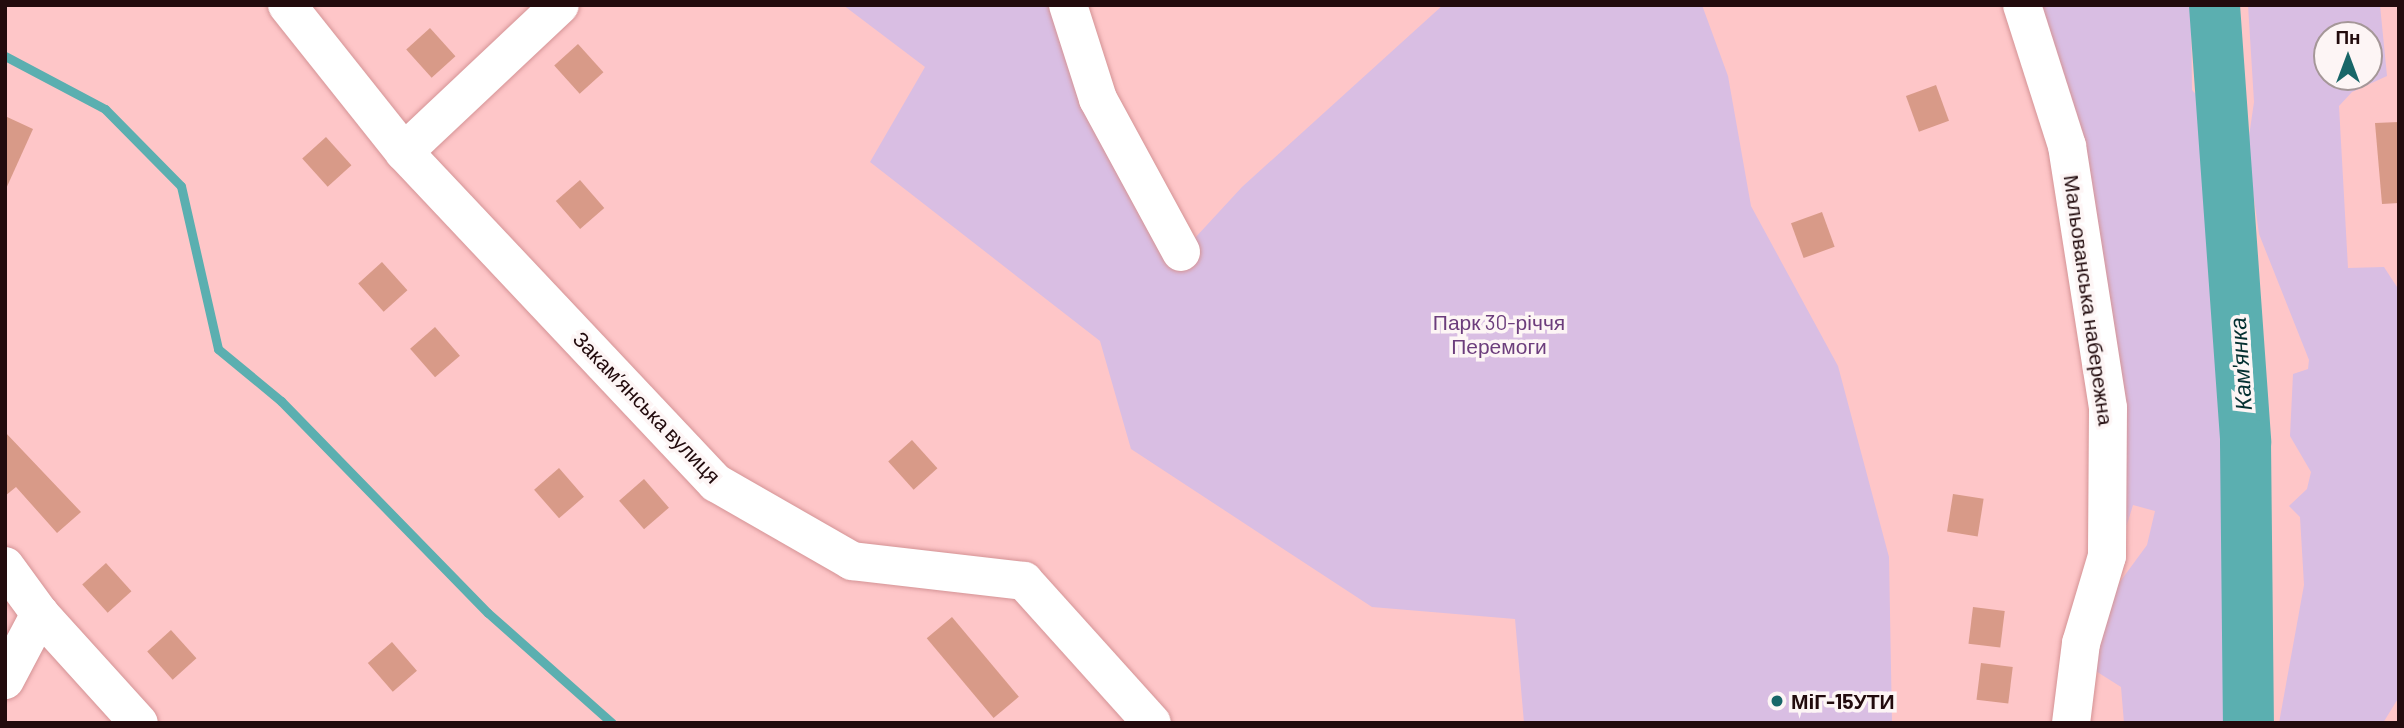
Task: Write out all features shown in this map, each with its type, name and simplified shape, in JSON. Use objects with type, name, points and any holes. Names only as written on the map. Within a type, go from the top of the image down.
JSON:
[{"type":"street","name":"Закамʼянська вулиця","points":[[287,5],[404,152],[716,483],[852,561],[1024,581],[1152,723]]},
{"type":"street","points":[[404,152],[560,5]]},
{"type":"street","points":[[1068,5],[1098,99],[1181,252]]},
{"type":"street","name":"Мальованська набережна","points":[[2022,5],[2067,146],[2108,408],[2107,556],[2081,643],[2071,723]]},
{"type":"street","points":[[5,566],[40,614],[139,723]]},
{"type":"street","points":[[5,680],[40,614]]},
{"type":"green space","name":"Парк 30-річчя Перемоги","points":[[843,5],[1068,5],[1182,252],[1242,187],[1443,5],[1702,5],[1728,76],[1751,206],[1838,366],[1889,557],[1892,723],[1524,723],[1515,619],[1372,607],[1131,449],[1100,341],[870,162],[925,67]]},
{"type":"green space","points":[[2021,5],[2191,5],[2192,90],[2211,111],[2214,130],[2211,156],[2225,316],[2219,330],[2221,359],[2235,395],[2239,456],[2256,473],[2260,489],[2242,513],[2239,594],[2255,646],[2240,723],[2124,723],[2121,687],[2091,668],[2111,594],[2147,545],[2155,511],[2133,505],[2124,534],[2114,507]]},
{"type":"green space","points":[[2248,5],[2380,5],[2382,21],[2313,21],[2313,91],[2354,91],[2339,106],[2348,268],[2384,267],[2399,290],[2399,697],[2383,723],[2279,723],[2304,585],[2300,517],[2289,506],[2307,489],[2311,472],[2290,436],[2293,374],[2308,369],[2309,360],[2259,234],[2247,150],[2254,102]]},
{"type":"green space","points":[[2383,35],[2387,76],[2383,78]]},
{"type":"building","points":[[430,28],[455,56],[432,78],[406,49]]},
{"type":"building","points":[[578,44],[603,72],[580,94],[554,65]]},
{"type":"building","points":[[1936,85],[1949,121],[1919,132],[1906,96]]},
{"type":"building","points":[[5,116],[33,129],[5,191]]},
{"type":"building","points":[[2399,122],[2399,203],[2382,204],[2375,123]]},
{"type":"building","points":[[326,137],[351,165],[328,187],[302,158]]},
{"type":"building","points":[[580,180],[604,208],[580,229],[556,201]]},
{"type":"building","points":[[1822,212],[1835,247],[1804,258],[1791,223]]},
{"type":"building","points":[[382,262],[407,290],[384,312],[358,283]]},
{"type":"building","points":[[435,327],[460,356],[435,377],[410,349]]},
{"type":"building","points":[[5,432],[81,512],[57,533],[16,487],[5,496]]},
{"type":"building","points":[[912,440],[937,468],[914,490],[888,461]]},
{"type":"building","points":[[559,468],[584,497],[559,518],[534,490]]},
{"type":"building","points":[[644,479],[669,508],[644,529],[619,501]]},
{"type":"building","points":[[1953,494],[1984,499],[1978,536],[1947,532]]},
{"type":"building","points":[[106,563],[131,591],[108,613],[82,584]]},
{"type":"building","points":[[1973,607],[2005,611],[2000,648],[1968,644]]},
{"type":"building","points":[[952,617],[1019,697],[994,718],[927,638]]},
{"type":"building","points":[[171,630],[196,658],[173,680],[147,651]]},
{"type":"building","points":[[392,642],[417,671],[393,692],[368,663]]},
{"type":"building","points":[[1981,663],[2013,667],[2008,704],[1976,700]]},
{"type":"waterway","name":"Кам'янка","points":[[2214,5],[2245,442],[2248,723]]},
{"type":"waterway","points":[[5,56],[105,109],[181,186],[218,349],[281,401],[488,613],[612,723]]},
{"type":"place","name":"МіГ-15УТИ","points":[[1777,701]]}]
